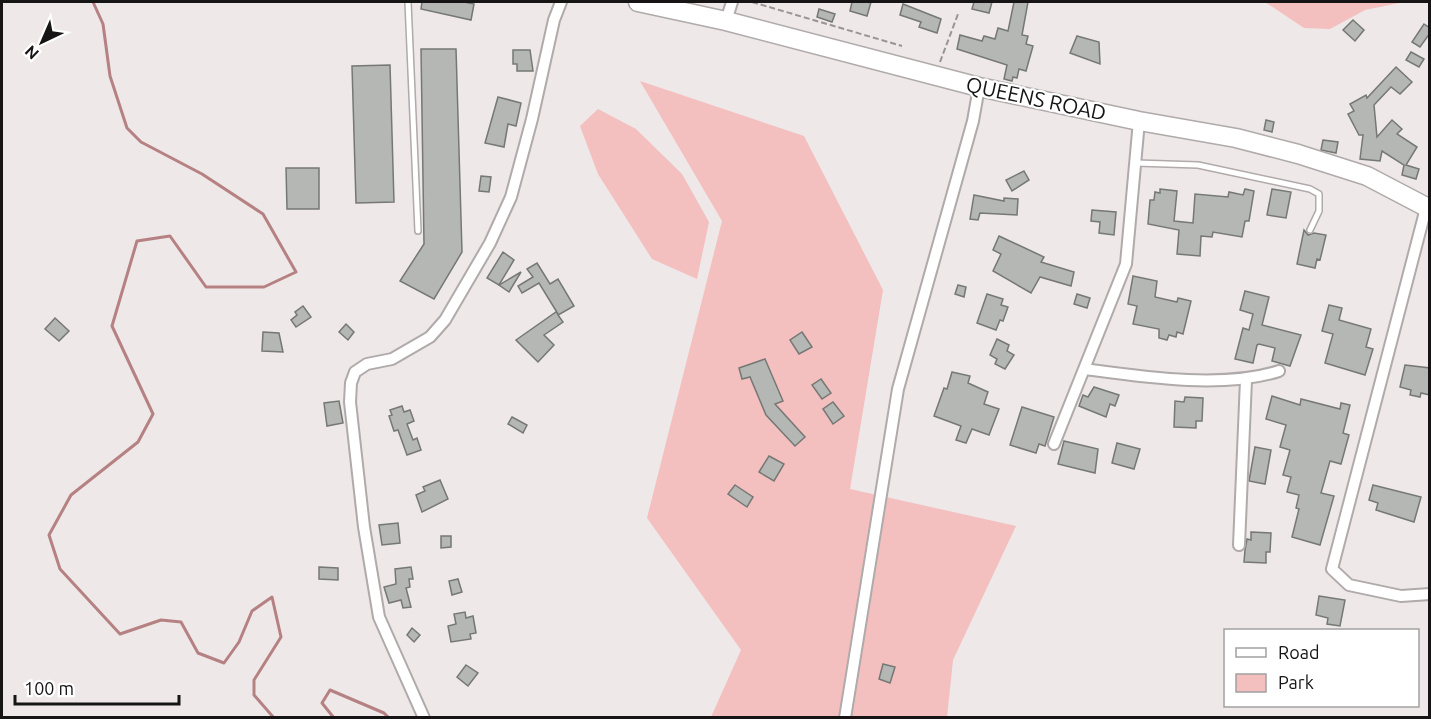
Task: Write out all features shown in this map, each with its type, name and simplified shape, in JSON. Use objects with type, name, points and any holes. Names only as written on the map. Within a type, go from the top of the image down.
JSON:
[{"type":"highway","name":"QUEENS ROAD","points":[[638,2],[726,21],[935,77],[1139,121],[1236,138],[1298,154],[1367,176],[1428,208]]},
{"type":"street","points":[[424,717],[379,617],[364,527],[350,402],[351,383],[355,372],[367,364],[393,359],[430,337],[445,320],[490,243],[511,197],[532,119],[554,20],[561,2]]},
{"type":"street","points":[[726,21],[732,2]]},
{"type":"street","points":[[845,717],[898,389],[973,121],[980,87]]},
{"type":"street","points":[[1054,444],[1126,264],[1139,121]]},
{"type":"street","points":[[1428,208],[1332,569],[1349,585],[1401,596],[1430,594]]},
{"type":"street","points":[[1085,369],[1144,377],[1246,380],[1279,371]]},
{"type":"street","points":[[1239,545],[1246,380]]},
{"type":"lane","points":[[408,2],[418,231]]},
{"type":"lane","points":[[1136,163],[1198,165],[1310,189],[1319,194],[1319,211],[1310,230]]},
{"type":"path","points":[[752,2],[902,46]]},
{"type":"path","points":[[935,77],[958,14]]},
{"type":"green space","points":[[1265,2],[1404,2],[1365,10],[1330,29],[1304,28]]},
{"type":"green space","points":[[640,81],[804,136],[883,290],[850,489],[1016,526],[953,660],[947,717],[711,717],[741,650],[647,518],[722,221]]},
{"type":"green space","points":[[598,109],[636,129],[682,174],[709,222],[697,279],[652,259],[598,174],[580,126]]},
{"type":"building","points":[[422,2],[474,4],[471,20],[421,9]]},
{"type":"building","points":[[852,2],[871,2],[867,16],[850,11]]},
{"type":"building","points":[[974,2],[992,2],[989,13],[972,9]]},
{"type":"building","points":[[1014,2],[1028,2],[1022,35],[1028,36],[1026,44],[1033,46],[1026,71],[1019,69],[1017,78],[1013,77],[1012,81],[1004,79],[1007,65],[957,49],[960,35],[982,41],[984,36],[995,39],[998,28],[1008,31]]},
{"type":"building","points":[[903,4],[941,19],[937,33],[919,27],[921,22],[900,15]]},
{"type":"building","points":[[819,9],[835,14],[832,22],[817,17]]},
{"type":"building","points":[[1353,20],[1364,30],[1355,41],[1343,30]]},
{"type":"building","points":[[1424,24],[1430,28],[1430,33],[1420,47],[1412,42]]},
{"type":"building","points":[[1077,36],[1099,42],[1100,64],[1070,53]]},
{"type":"building","points":[[421,49],[456,49],[462,252],[434,299],[400,281],[424,244]]},
{"type":"building","points":[[513,50],[530,50],[533,71],[517,71],[517,64],[513,64]]},
{"type":"building","points":[[1411,52],[1424,59],[1419,67],[1406,60]]},
{"type":"building","points":[[390,65],[394,202],[356,203],[352,66]]},
{"type":"building","points":[[1396,67],[1412,82],[1400,94],[1391,87],[1374,105],[1377,137],[1392,120],[1402,129],[1397,134],[1417,147],[1406,165],[1419,169],[1416,179],[1402,175],[1404,165],[1382,151],[1380,161],[1360,159],[1363,135],[1359,135],[1348,114],[1354,111],[1350,104],[1366,95],[1367,98]]},
{"type":"building","points":[[498,97],[521,103],[516,126],[508,124],[504,147],[485,143]]},
{"type":"building","points":[[1266,120],[1274,122],[1272,132],[1264,130]]},
{"type":"building","points":[[1323,140],[1338,142],[1336,153],[1321,150]]},
{"type":"building","points":[[286,168],[319,168],[319,209],[287,209]]},
{"type":"building","points":[[1024,171],[1029,180],[1012,191],[1006,180]]},
{"type":"building","points":[[481,176],[491,177],[489,192],[479,191]]},
{"type":"building","points":[[1160,189],[1177,191],[1174,221],[1193,223],[1195,194],[1228,197],[1229,192],[1243,195],[1245,189],[1254,191],[1249,221],[1245,221],[1242,237],[1213,232],[1212,237],[1201,236],[1200,256],[1177,254],[1179,230],[1148,224],[1150,200],[1154,200],[1155,192],[1160,193]]},
{"type":"building","points":[[1272,189],[1291,192],[1286,218],[1267,215]]},
{"type":"building","points":[[974,195],[1004,201],[1004,198],[1018,199],[1017,215],[980,213],[978,220],[970,219]]},
{"type":"building","points":[[1092,210],[1116,212],[1114,235],[1099,233],[1100,222],[1091,221]]},
{"type":"building","points":[[1304,230],[1308,235],[1314,233],[1326,235],[1320,260],[1317,259],[1315,268],[1297,264]]},
{"type":"building","points":[[999,236],[1044,257],[1041,262],[1074,272],[1071,286],[1040,277],[1031,293],[993,271],[1001,254],[993,250]]},
{"type":"building","points":[[503,252],[514,260],[499,285],[487,278]]},
{"type":"building","points":[[537,263],[550,284],[558,279],[574,306],[558,315],[563,322],[544,335],[554,345],[538,362],[516,340],[556,312],[558,314],[539,283],[522,293],[518,286],[533,277],[527,269]]},
{"type":"building","points":[[521,272],[509,292],[499,285]]},
{"type":"building","points":[[1133,276],[1157,281],[1155,297],[1177,302],[1178,298],[1191,301],[1183,334],[1177,332],[1176,337],[1169,335],[1167,340],[1159,338],[1159,329],[1133,324],[1137,306],[1128,304]]},
{"type":"building","points":[[958,285],[966,287],[964,297],[955,294]]},
{"type":"building","points":[[1245,291],[1269,297],[1262,325],[1301,335],[1290,366],[1272,361],[1275,348],[1259,344],[1253,363],[1235,359],[1243,328],[1249,330],[1253,314],[1240,310]]},
{"type":"building","points":[[987,294],[1003,299],[1001,305],[1008,307],[1003,321],[1000,320],[996,330],[977,323]]},
{"type":"building","points":[[1077,294],[1090,298],[1087,308],[1074,304]]},
{"type":"building","points":[[1329,305],[1342,308],[1339,320],[1371,329],[1366,347],[1373,349],[1365,375],[1325,363],[1333,334],[1322,331]]},
{"type":"building","points":[[303,306],[311,317],[296,327],[291,320],[297,315],[295,312]]},
{"type":"building","points":[[55,318],[69,331],[59,341],[45,329]]},
{"type":"building","points":[[346,324],[354,332],[348,340],[339,332]]},
{"type":"building","points":[[263,332],[279,333],[283,352],[262,351]]},
{"type":"building","points":[[802,332],[812,347],[799,354],[790,340]]},
{"type":"building","points":[[997,339],[1009,345],[1007,351],[1014,355],[1005,369],[995,364],[997,359],[990,355]]},
{"type":"building","points":[[765,359],[783,401],[775,404],[805,437],[795,446],[766,415],[750,377],[742,379],[739,368]]},
{"type":"building","points":[[1405,365],[1430,368],[1430,395],[1421,393],[1420,397],[1410,395],[1411,390],[1400,387]]},
{"type":"building","points":[[952,372],[970,376],[968,383],[988,392],[984,404],[999,409],[989,435],[972,429],[966,443],[956,440],[961,426],[934,416],[944,388],[947,389]]},
{"type":"building","points":[[821,379],[831,393],[822,399],[812,385]]},
{"type":"building","points":[[1094,387],[1119,395],[1115,406],[1110,404],[1106,417],[1079,406],[1083,395],[1088,397]]},
{"type":"building","points":[[1272,396],[1300,405],[1301,399],[1340,409],[1341,403],[1350,405],[1343,433],[1349,435],[1341,464],[1330,461],[1321,493],[1334,496],[1320,545],[1292,537],[1299,509],[1296,508],[1299,495],[1287,492],[1291,477],[1283,475],[1290,450],[1280,447],[1286,425],[1266,419]]},
{"type":"building","points":[[1185,397],[1203,398],[1202,421],[1196,421],[1196,428],[1174,427],[1175,401],[1184,402]]},
{"type":"building","points":[[339,401],[343,423],[327,426],[324,403]]},
{"type":"building","points":[[833,402],[844,416],[833,424],[823,409]]},
{"type":"building","points":[[402,406],[404,412],[410,410],[414,421],[407,424],[413,440],[417,438],[421,450],[407,455],[398,430],[394,431],[389,416],[392,415],[390,410]]},
{"type":"building","points":[[1022,407],[1054,417],[1045,446],[1039,444],[1036,453],[1010,445]]},
{"type":"building","points":[[512,417],[527,425],[523,433],[508,424]]},
{"type":"building","points":[[1064,441],[1098,449],[1095,473],[1058,464]]},
{"type":"building","points":[[1117,443],[1140,449],[1134,469],[1112,463]]},
{"type":"building","points":[[1255,447],[1271,450],[1265,484],[1249,481]]},
{"type":"building","points":[[769,456],[784,464],[774,481],[759,472]]},
{"type":"building","points":[[440,480],[448,499],[422,512],[416,495],[425,491],[423,487]]},
{"type":"building","points":[[735,485],[753,497],[747,507],[728,494]]},
{"type":"building","points":[[1373,485],[1421,497],[1414,522],[1376,510],[1378,503],[1369,500]]},
{"type":"building","points":[[398,523],[400,543],[382,545],[379,525]]},
{"type":"building","points":[[1251,532],[1271,533],[1270,552],[1266,552],[1266,563],[1244,562],[1247,539],[1251,540]]},
{"type":"building","points":[[441,536],[451,536],[451,547],[441,548]]},
{"type":"building","points":[[319,567],[338,568],[338,580],[319,579]]},
{"type":"building","points":[[411,567],[413,579],[409,579],[410,587],[406,588],[411,607],[403,608],[401,600],[389,603],[384,587],[396,584],[395,569]]},
{"type":"building","points":[[458,579],[462,592],[452,595],[449,581]]},
{"type":"building","points":[[1319,596],[1345,600],[1340,626],[1327,624],[1328,618],[1316,615]]},
{"type":"building","points":[[465,612],[466,618],[473,616],[476,633],[470,634],[471,639],[451,642],[448,626],[456,624],[454,614]]},
{"type":"building","points":[[412,628],[420,635],[414,642],[407,635]]},
{"type":"building","points":[[883,664],[895,667],[890,683],[879,679]]},
{"type":"building","points":[[466,665],[478,673],[468,686],[457,677]]},
{"type":"waterway","points":[[93,2],[103,24],[110,76],[127,128],[141,142],[202,174],[263,214],[296,272],[264,287],[206,287],[170,236],[137,241],[112,326],[153,414],[138,442],[71,495],[49,535],[60,569],[120,634],[161,620],[181,622],[198,653],[224,663],[239,642],[252,611],[272,597],[281,637],[254,680],[254,695],[274,718]]},
{"type":"waterway","points":[[334,718],[322,703],[330,690],[384,713],[389,718]]}]
